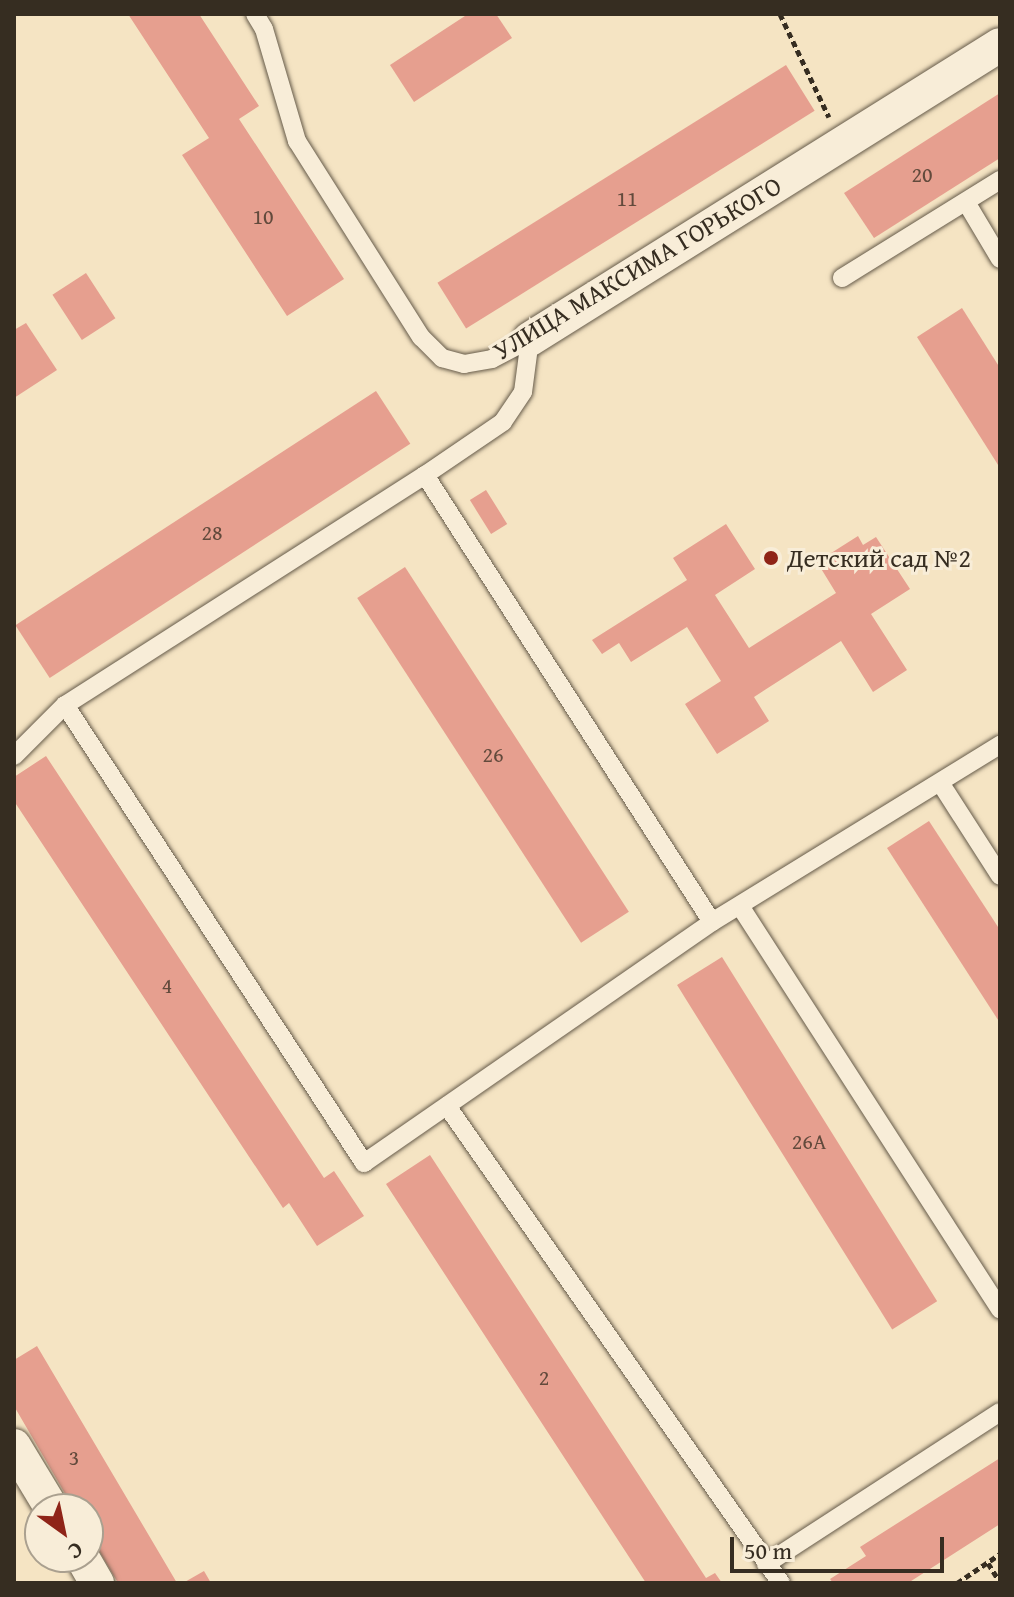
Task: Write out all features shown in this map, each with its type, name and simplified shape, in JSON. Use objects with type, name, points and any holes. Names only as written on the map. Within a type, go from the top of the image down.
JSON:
[{"type":"street","name":"УЛИЦА МАКСИМА ГОРЬКОГО","points":[[530,339],[1000,45]]},
{"type":"street","points":[[14,1446],[42,1493]]},
{"type":"lane","name":"УЛИЦА МАКСИМА ГОРЬКОГО","points":[[255,14],[264,29],[297,141],[421,337],[442,358],[464,364],[492,359],[530,339]]},
{"type":"lane","points":[[842,278],[1000,180]]},
{"type":"lane","points":[[966,202],[1000,259]]},
{"type":"lane","points":[[14,756],[65,705],[503,422],[523,392],[530,339]]},
{"type":"lane","points":[[425,475],[712,922]]},
{"type":"lane","points":[[65,705],[364,1163],[712,922],[1000,745]]},
{"type":"lane","points":[[941,784],[1000,876]]},
{"type":"lane","points":[[740,906],[1000,1310]]},
{"type":"lane","points":[[447,1106],[781,1583]]},
{"type":"lane","points":[[766,1564],[1000,1412]]},
{"type":"path","points":[[780,14],[841,144]]},
{"type":"path","points":[[957,1583],[1000,1554]]},
{"type":"path","points":[[988,1562],[1000,1582]]},
{"type":"building","points":[[128,14],[199,14],[259,106],[239,119],[344,279],[287,316],[182,155],[209,138]]},
{"type":"building","points":[[468,14],[496,14],[512,38],[414,102],[390,65]]},
{"type":"building","points":[[786,65],[815,111],[466,329],[437,283]]},
{"type":"building","points":[[1000,93],[1000,158],[874,238],[844,193]]},
{"type":"building","points":[[86,273],[115,318],[82,340],[52,295]]},
{"type":"building","points":[[962,308],[1000,368],[1000,468],[917,337]]},
{"type":"building","points":[[26,323],[57,370],[14,398],[14,330]]},
{"type":"building","points":[[376,391],[410,444],[50,678],[15,625]]},
{"type":"building","points":[[486,490],[507,524],[491,534],[470,500]]},
{"type":"building","points":[[726,524],[755,569],[715,595],[749,648],[836,593],[817,562],[858,536],[863,545],[876,537],[910,589],[871,614],[907,670],[873,692],[841,641],[754,697],[769,721],[717,754],[685,704],[721,681],[687,627],[631,662],[619,643],[602,654],[592,640],[687,580],[673,558]]},
{"type":"building","points":[[405,567],[629,912],[581,943],[357,598]]},
{"type":"building","points":[[46,756],[324,1178],[334,1171],[364,1216],[317,1246],[289,1203],[283,1208],[14,801],[14,777]]},
{"type":"building","points":[[929,821],[1000,930],[1000,1023],[887,848]]},
{"type":"building","points":[[722,957],[937,1301],[892,1329],[677,985]]},
{"type":"building","points":[[430,1155],[706,1578],[715,1573],[722,1583],[646,1583],[386,1184]]},
{"type":"building","points":[[37,1346],[177,1583],[118,1583],[104,1559],[104,1493],[65,1493],[14,1406],[14,1360]]},
{"type":"building","points":[[1000,1458],[1000,1524],[908,1583],[833,1583],[830,1579],[866,1556],[860,1547]]},
{"type":"building","points":[[204,1571],[211,1583],[183,1583]]},
{"type":"place","name":"Детский сад №2","points":[[771,558]]}]
